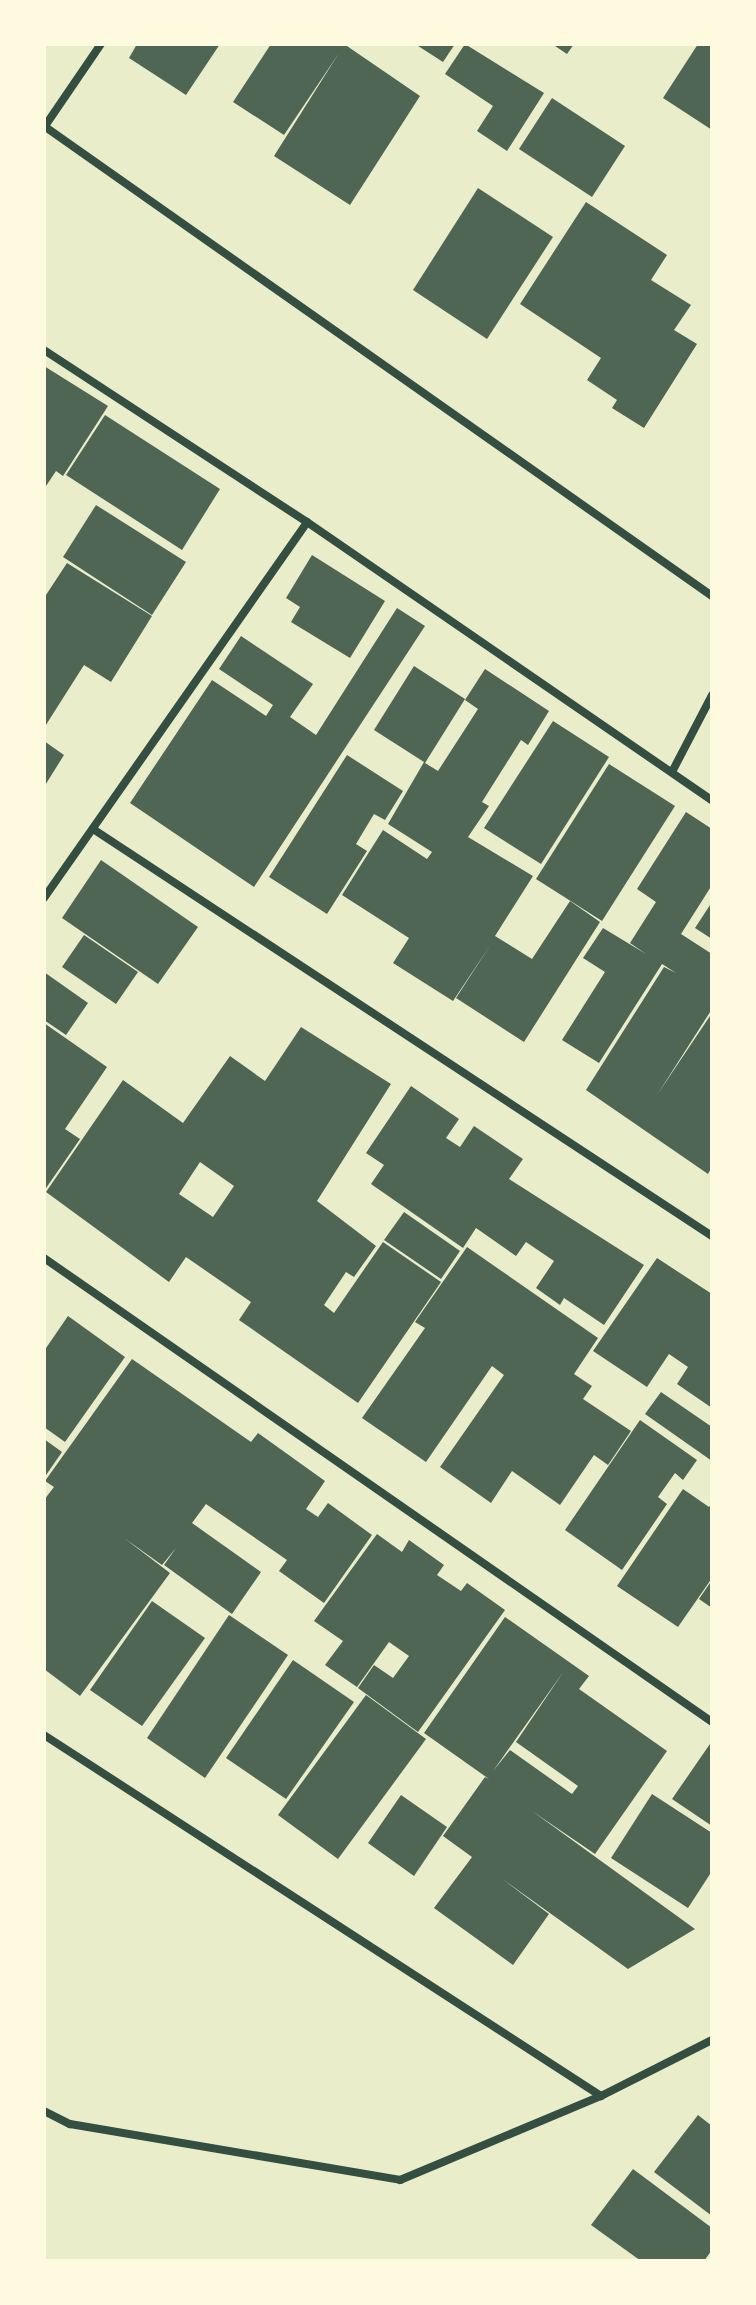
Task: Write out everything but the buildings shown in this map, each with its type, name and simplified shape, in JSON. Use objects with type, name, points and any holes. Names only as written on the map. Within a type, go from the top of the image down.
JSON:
[{"type":"street","points":[[101,44],[44,126],[712,596]]},
{"type":"street","points":[[44,350],[307,522],[712,800]]},
{"type":"street","points":[[44,898],[307,522]]},
{"type":"street","points":[[672,772],[712,695]]},
{"type":"street","points":[[93,829],[712,1236]]},
{"type":"street","points":[[44,1258],[712,1722]]},
{"type":"street","points":[[44,1735],[601,2096]]},
{"type":"street","points":[[44,2111],[70,2124],[400,2180],[601,2096],[712,2040]]}]
